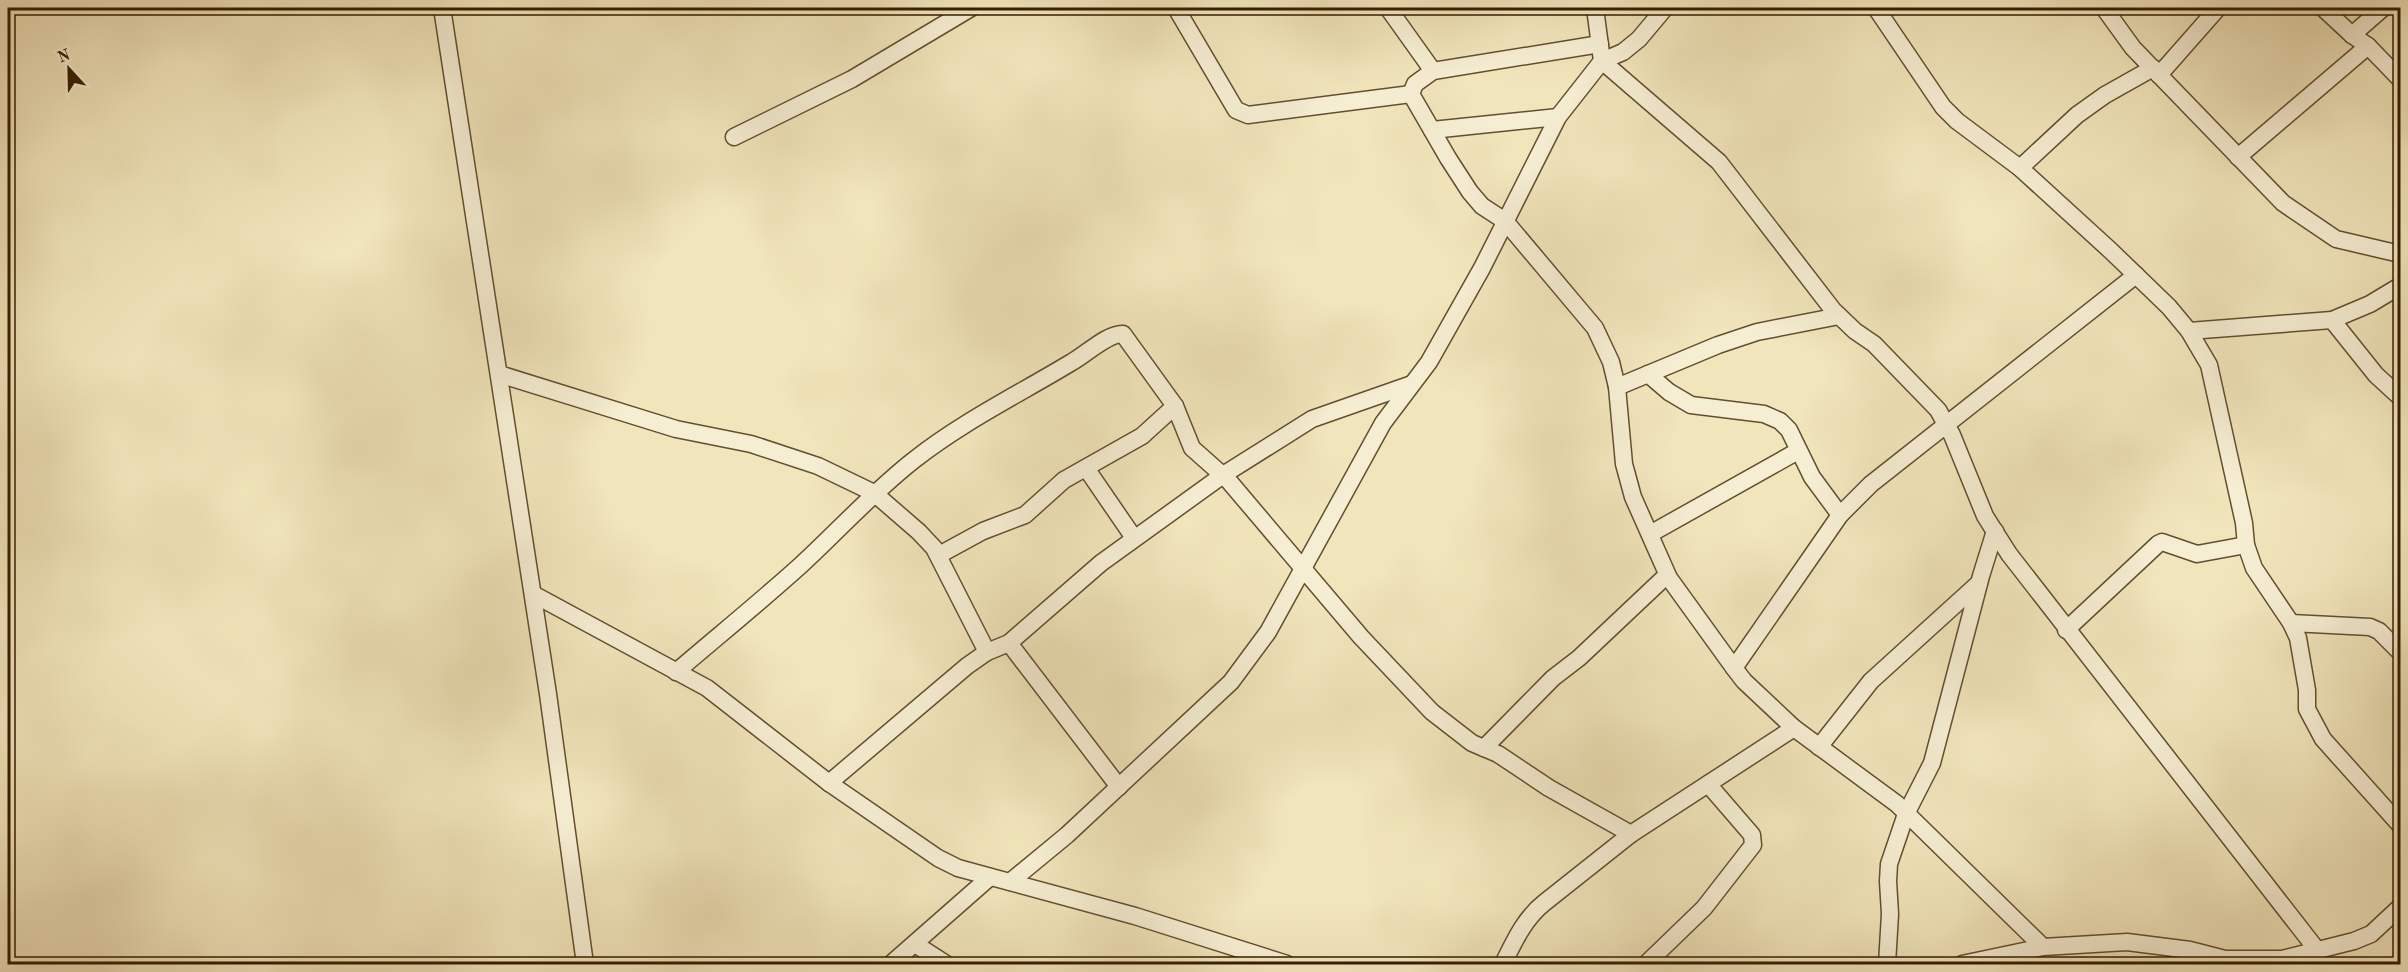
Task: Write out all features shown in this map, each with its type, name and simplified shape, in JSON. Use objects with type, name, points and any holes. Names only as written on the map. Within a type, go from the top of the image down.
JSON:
[{"type":"street","points":[[442,8],[533,594],[585,964]]},
{"type":"street","points":[[734,137],[852,79],[971,8]]},
{"type":"street","points":[[1176,8],[1236,110],[1248,115],[1411,94]]},
{"type":"street","points":[[1388,8],[1433,71]]},
{"type":"street","points":[[1595,8],[1601,52],[1719,162],[1839,316],[1874,344],[1938,410],[1985,516],[2009,554],[2317,950]]},
{"type":"street","points":[[1665,8],[1639,39],[1623,52],[1601,52],[1433,71],[1414,84],[1411,94],[1470,192],[1482,206],[1505,221],[1595,328],[1611,362],[1617,387],[1624,464],[1633,497],[1667,575],[1734,668],[1744,681],[1794,728],[1897,804],[2043,946]]},
{"type":"street","points":[[1876,8],[1943,106],[1957,121],[2020,168],[2136,275],[2169,307],[2189,331],[2209,365],[2244,524],[2246,545],[2254,568],[2292,623],[2300,648],[2307,690],[2307,709],[2314,726],[2400,825]]},
{"type":"street","points":[[2104,8],[2133,48],[2283,203],[2336,239],[2400,254]]},
{"type":"street","points":[[2020,168],[2077,115],[2105,95],[2156,72],[2218,8]]},
{"type":"street","points":[[2323,8],[2352,35],[2368,46],[2400,79]]},
{"type":"street","points":[[2352,35],[2383,8]]},
{"type":"street","points":[[2238,157],[2368,46]]},
{"type":"street","points":[[1010,882],[1067,835],[1231,682],[1268,632],[1383,423],[1429,362],[1482,268],[1558,117],[1601,52]]},
{"type":"street","points":[[1432,130],[1558,117]]},
{"type":"street","points":[[1734,668],[1839,515],[1871,484],[2136,275]]},
{"type":"street","points":[[2189,331],[2332,320],[2370,304],[2400,286]]},
{"type":"street","points":[[1617,387],[1757,332],[1839,316]]},
{"type":"street","points":[[2332,320],[2376,375],[2400,397]]},
{"type":"street","points":[[676,672],[801,564],[874,493],[913,460],[951,433],[1118,333],[1127,338],[1175,406],[1192,448],[1223,475],[1361,637],[1432,712],[1472,743],[1498,754],[1549,788],[1631,834]]},
{"type":"street","points":[[499,374],[676,429],[751,444],[818,466],[874,493],[919,532],[939,555],[987,652]]},
{"type":"street","points":[[1648,374],[1669,392],[1691,405],[1764,414],[1780,421],[1788,430],[1812,477],[1839,515]]},
{"type":"street","points":[[829,783],[967,666],[987,652],[1010,643],[1101,563],[1223,475],[1312,419],[1413,383]]},
{"type":"street","points":[[939,555],[990,528],[1025,515],[1064,480],[1142,436],[1175,406]]},
{"type":"street","points":[[1650,534],[1798,452]]},
{"type":"street","points":[[1086,468],[1134,538]]},
{"type":"street","points":[[1887,964],[1890,914],[1889,864],[1906,814],[1932,763],[1979,583],[1995,531]]},
{"type":"street","points":[[2066,630],[2157,544],[2162,542],[2197,554],[2246,545]]},
{"type":"street","points":[[1484,748],[1553,678],[1579,658],[1667,575]]},
{"type":"street","points":[[1819,747],[1871,681],[1979,583]]},
{"type":"street","points":[[533,594],[707,688],[829,783],[938,858],[958,868],[1135,916],[1287,964]]},
{"type":"street","points":[[2292,623],[2370,627],[2379,631],[2400,652]]},
{"type":"street","points":[[1010,643],[1119,787]]},
{"type":"street","points":[[1503,964],[1522,926],[1532,912],[1631,834],[1794,728]]},
{"type":"street","points":[[1646,964],[1704,908],[1753,845],[1752,835],[1708,784]]},
{"type":"street","points":[[891,964],[990,877]]},
{"type":"street","points":[[1962,964],[2043,946],[2127,942],[2175,948],[2225,959],[2282,959],[2371,934],[2398,911]]},
{"type":"street","points":[[915,944],[946,964]]},
{"type":"street","points":[[2175,948],[2196,964]]}]
